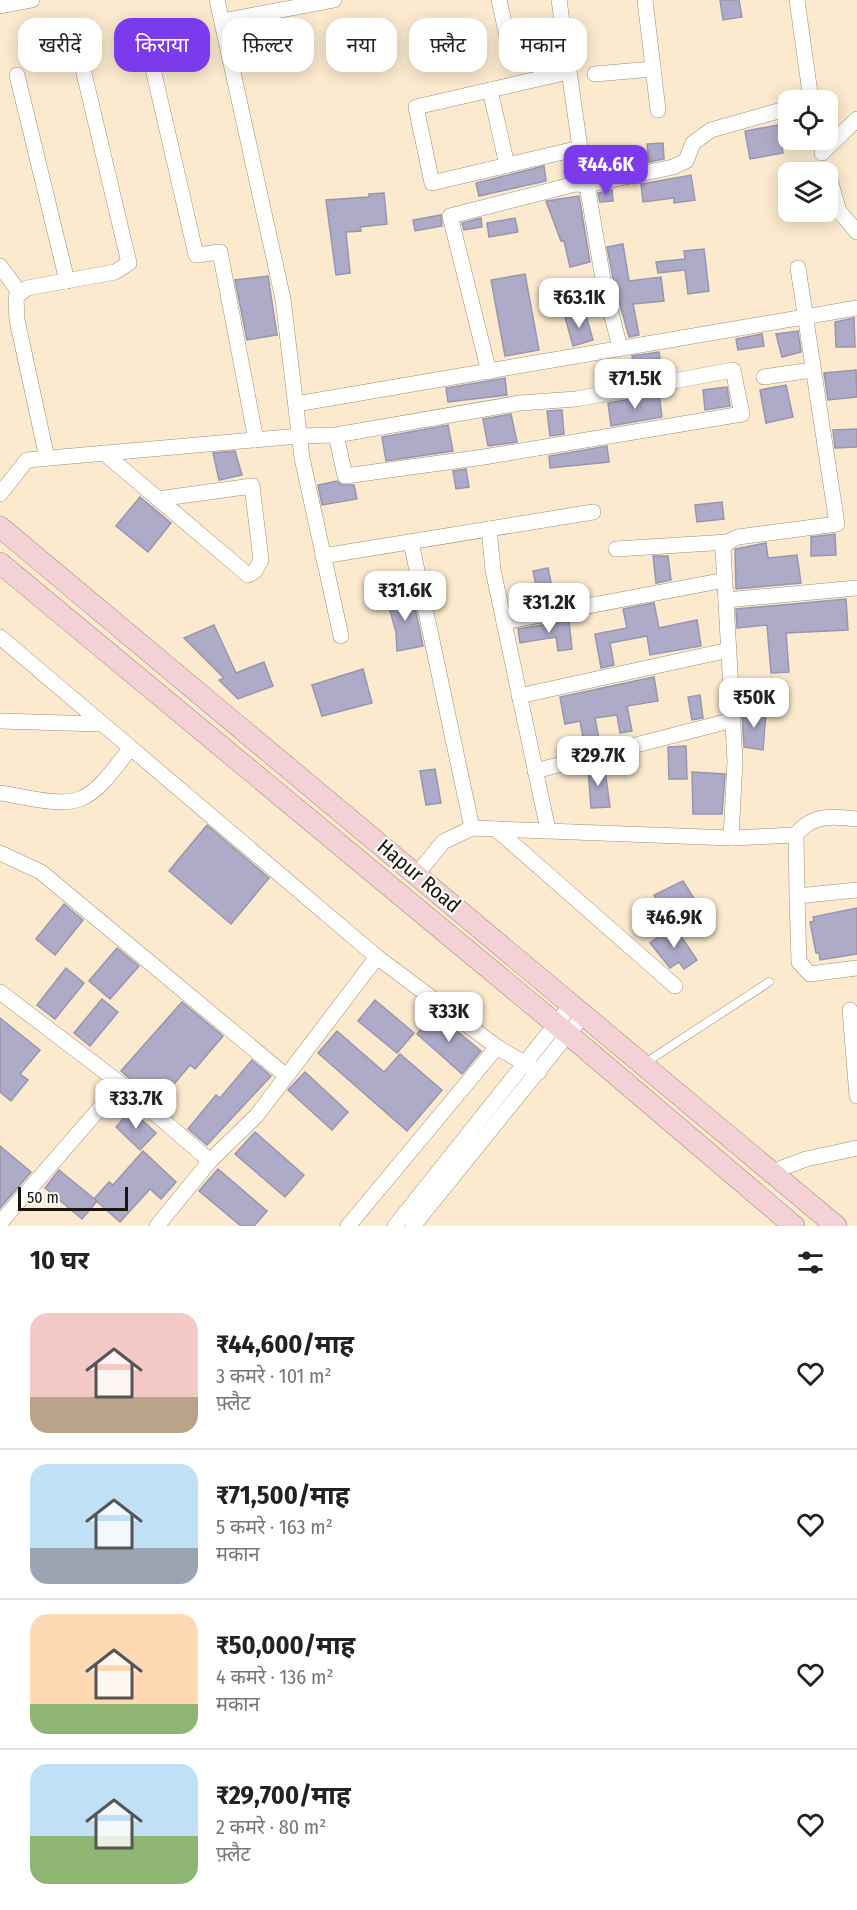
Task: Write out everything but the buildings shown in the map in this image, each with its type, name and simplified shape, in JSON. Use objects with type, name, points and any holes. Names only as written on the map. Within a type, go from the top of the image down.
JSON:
[{"type":"main road","name":"Hapur Road","points":[[0,527],[837,1226]]},
{"type":"main road","name":"Hapur Road","points":[[0,563],[562,1029],[794,1226]]},
{"type":"street","points":[[0,6],[32,0]]},
{"type":"street","points":[[217,0],[222,21]]},
{"type":"street","points":[[238,18],[334,0]]},
{"type":"street","points":[[500,0],[504,18]]},
{"type":"street","points":[[559,0],[561,18]]},
{"type":"street","points":[[645,0],[658,110]]},
{"type":"street","points":[[797,0],[810,90]]},
{"type":"street","points":[[595,74],[653,69]]},
{"type":"street","points":[[48,458],[16,320],[15,303],[19,292],[27,288],[115,272],[129,263],[83,72]]},
{"type":"street","points":[[154,72],[196,255],[220,252],[256,440]]},
{"type":"street","points":[[233,72],[283,299],[299,436],[341,636]]},
{"type":"street","points":[[568,72],[580,148],[432,183],[416,107],[490,90],[568,72]]},
{"type":"street","points":[[17,75],[67,281]]},
{"type":"street","points":[[490,90],[507,165]]},
{"type":"street","points":[[489,372],[450,216],[575,184],[587,185],[673,167],[686,160],[693,143],[711,130],[778,111]]},
{"type":"street","points":[[838,133],[857,119]]},
{"type":"street","points":[[587,185],[604,285],[620,348]]},
{"type":"street","points":[[838,205],[840,211],[857,232]]},
{"type":"street","points":[[0,267],[19,292]]},
{"type":"street","points":[[616,549],[728,542],[738,537],[837,524],[798,268]]},
{"type":"street","points":[[296,404],[857,308]]},
{"type":"street","points":[[0,494],[27,460],[299,436],[336,435],[520,403],[576,399],[733,370],[742,414],[345,476],[336,435]]},
{"type":"street","points":[[764,377],[812,370]]},
{"type":"street","points":[[104,453],[158,499],[248,575],[255,571],[261,560],[252,486],[158,499]]},
{"type":"street","points":[[323,556],[593,512]]},
{"type":"street","points":[[489,529],[493,570],[548,830]]},
{"type":"street","points":[[411,542],[472,828]]},
{"type":"street","points":[[728,542],[723,549],[735,761],[731,838]]},
{"type":"street","points":[[504,622],[725,580]]},
{"type":"street","points":[[726,600],[857,588]]},
{"type":"street","points":[[0,637],[99,724],[131,748],[377,957],[497,1047],[538,1072]]},
{"type":"street","points":[[519,696],[729,650]]},
{"type":"street","points":[[535,771],[733,720]]},
{"type":"street","points":[[0,721],[99,724]]},
{"type":"street","points":[[0,794],[66,802],[83,798],[100,784],[131,748]]},
{"type":"street","points":[[417,874],[443,842],[472,828],[731,838],[796,835],[812,819],[857,819]]},
{"type":"street","points":[[496,829],[675,986]]},
{"type":"street","points":[[796,835],[799,962],[810,974],[857,968]]},
{"type":"street","points":[[0,854],[40,872],[285,1075]]},
{"type":"street","points":[[797,896],[857,890]]},
{"type":"street","points":[[157,1226],[210,1161],[257,1115],[285,1075],[377,957]]},
{"type":"street","points":[[0,992],[121,1084],[210,1161]]},
{"type":"street","points":[[395,1226],[524,1064],[562,1029],[578,1009]]},
{"type":"street","points":[[850,1010],[857,1096]]},
{"type":"street","points":[[413,1226],[538,1072],[562,1029]]},
{"type":"street","points":[[348,1226],[497,1047]]},
{"type":"street","points":[[0,1223],[121,1084]]},
{"type":"street","points":[[778,1177],[782,1168],[793,1162],[857,1148]]},
{"type":"lane","points":[[643,1064],[769,982]]}]
